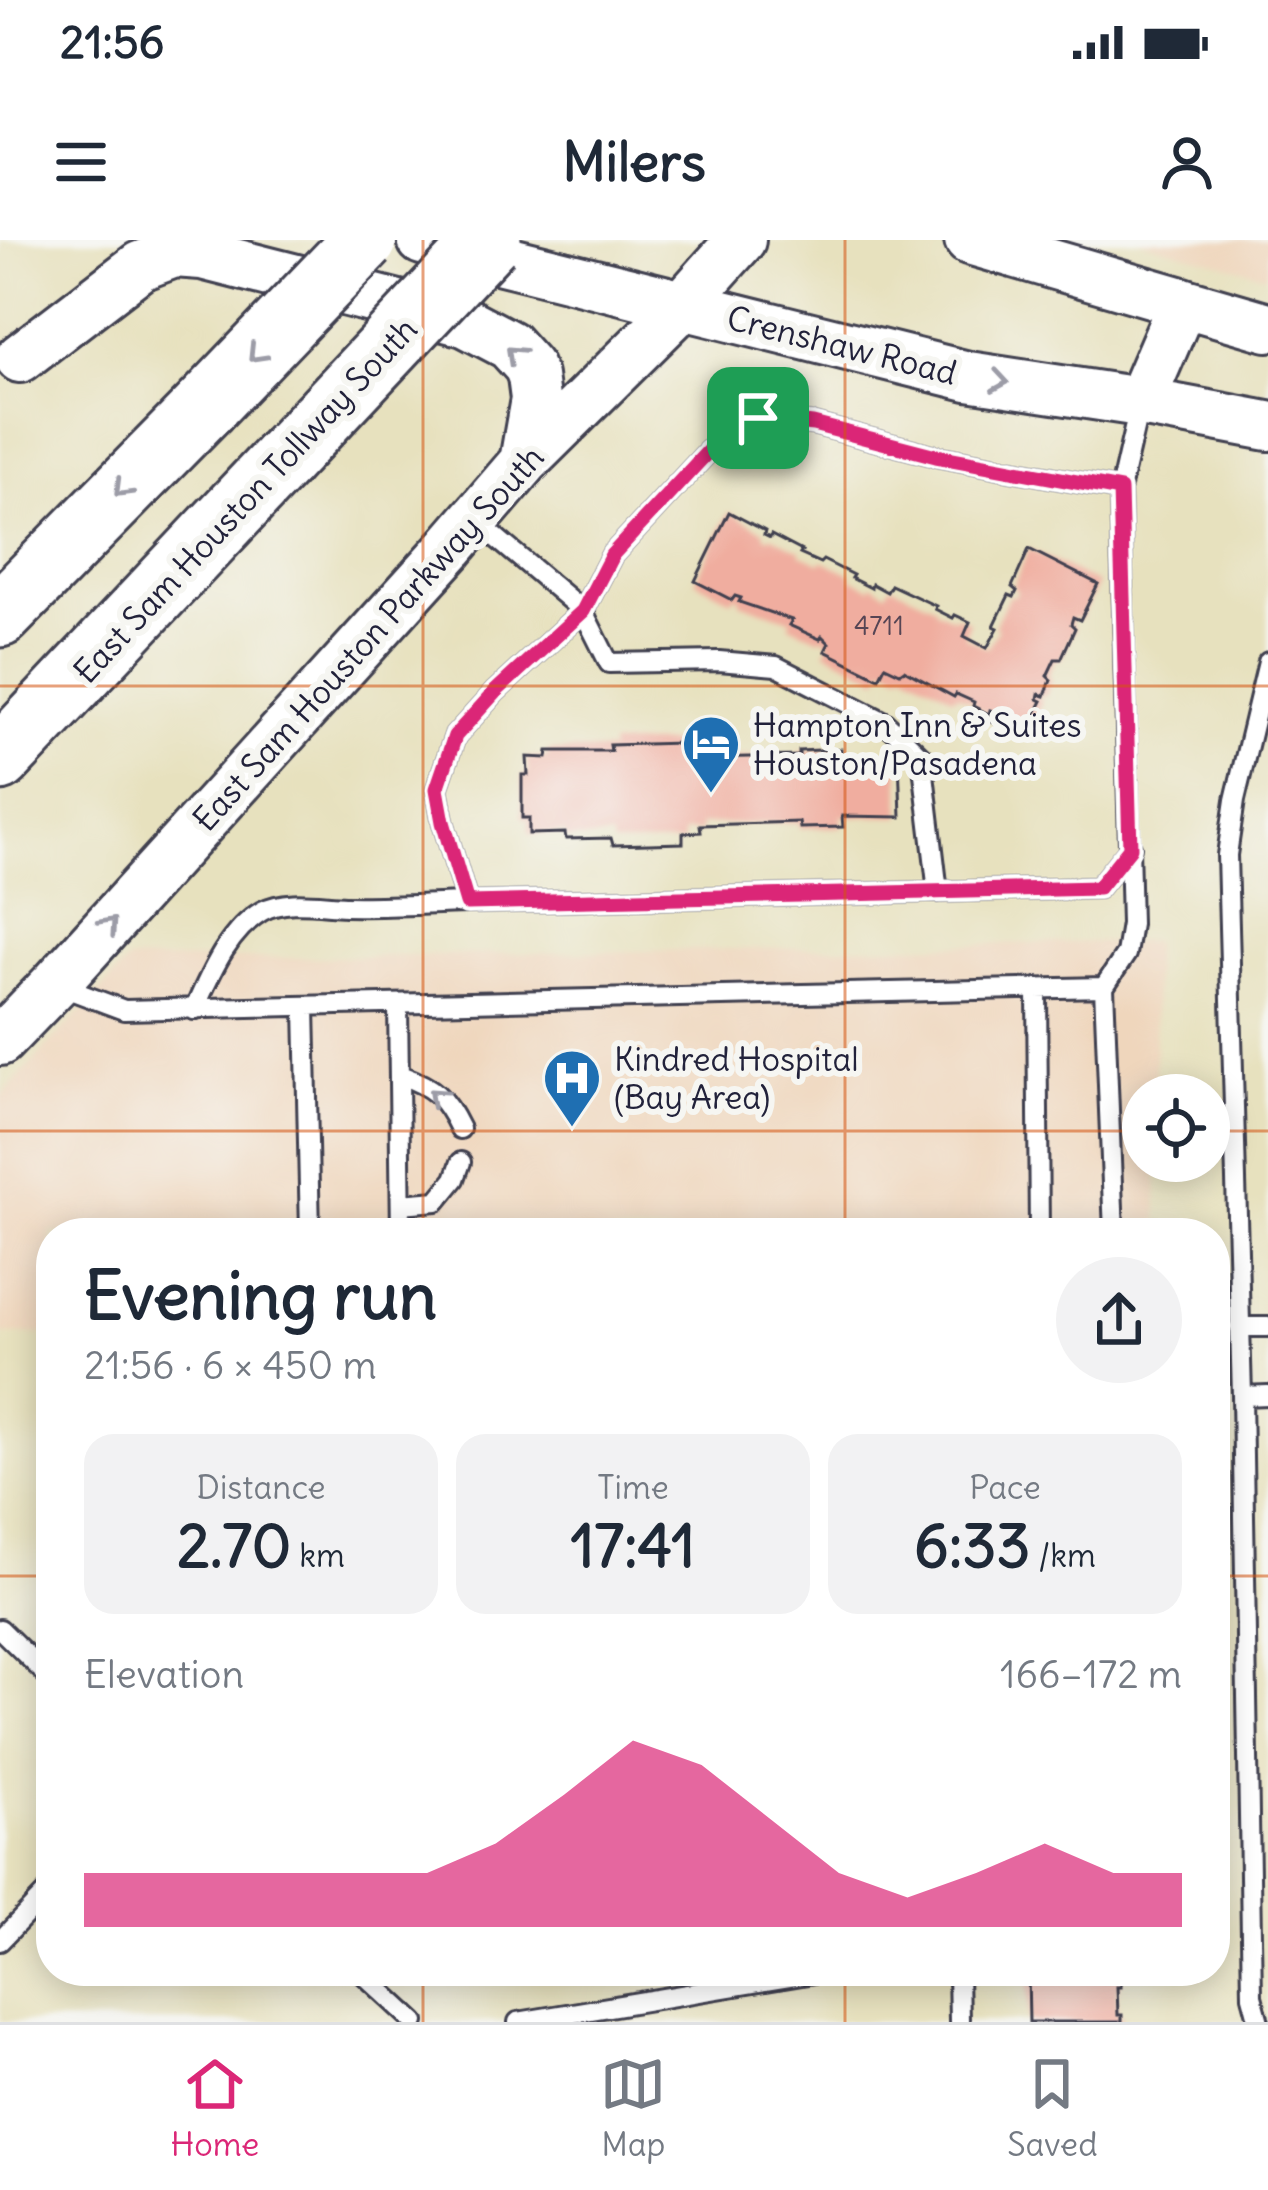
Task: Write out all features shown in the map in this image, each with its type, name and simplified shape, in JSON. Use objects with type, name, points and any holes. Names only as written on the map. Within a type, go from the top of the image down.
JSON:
[{"type":"highway","points":[[0,615],[365,240]]},
{"type":"highway","name":"East Sam Houston Tollway South","points":[[0,759],[489,240]]},
{"type":"main road","points":[[10,368],[118,240]]},
{"type":"main road","name":"Crenshaw Road","points":[[422,240],[968,376],[1268,425]]},
{"type":"main road","name":"East Sam Houston Parkway South","points":[[0,1041],[524,462],[682,306],[741,240]]},
{"type":"main road","points":[[969,240],[1268,327]]},
{"type":"main road","points":[[10,368],[140,266],[174,253],[202,255],[465,322],[509,345],[532,376],[535,399],[524,462]]},
{"type":"main road","points":[[1140,402],[1183,302]]},
{"type":"lane","points":[[1113,1218],[1104,987],[1126,954],[1130,924],[1120,490],[1140,402]]},
{"type":"lane","points":[[467,903],[437,789],[455,736],[583,611],[612,555],[728,430],[758,418],[813,424],[936,456],[1120,490]]},
{"type":"lane","points":[[475,520],[583,611],[609,663],[719,661],[776,666],[884,722],[922,758],[938,892]]},
{"type":"lane","points":[[1258,2022],[1252,1996],[1227,855],[1235,800],[1268,662]]},
{"type":"lane","points":[[194,1010],[236,933],[265,909],[305,902],[342,906],[1098,888],[1130,848]]},
{"type":"lane","points":[[55,984],[124,1010],[1104,987]]},
{"type":"lane","points":[[1037,988],[1039,1218]]},
{"type":"lane","points":[[398,1005],[401,1218]]},
{"type":"lane","points":[[305,1007],[310,1218]]},
{"type":"lane","points":[[400,1075],[429,1085],[448,1105],[460,1130]]},
{"type":"lane","points":[[401,1204],[437,1201],[455,1179],[461,1162]]},
{"type":"lane","points":[[1238,1327],[1268,1327]]},
{"type":"lane","points":[[1242,1396],[1268,1395]]},
{"type":"lane","points":[[0,1629],[36,1664]]},
{"type":"lane","points":[[0,1941],[36,1904]]},
{"type":"lane","points":[[376,1986],[415,2022]]},
{"type":"lane","points":[[518,2022],[735,1986]]},
{"type":"lane","points":[[958,1986],[959,2022]]},
{"type":"shaded area","points":[[1138,240],[1268,240],[1268,276],[1173,250]]},
{"type":"shaded area","name":"Kindred Hospital (Bay Area)","points":[[1153,941],[1156,1074],[1122,1074],[1122,1182],[1157,1182],[1158,1218],[36,1218],[36,1334],[0,1335],[0,1097],[128,961]]},
{"type":"building","points":[[729,512],[765,531],[764,535],[820,563],[823,560],[871,588],[872,584],[887,592],[891,585],[970,622],[964,636],[987,648],[1009,595],[1014,597],[1017,591],[1012,587],[1029,549],[1098,584],[1080,620],[1073,617],[1075,628],[1047,676],[1051,680],[1045,696],[1039,694],[1042,701],[1024,737],[992,722],[996,712],[989,714],[973,706],[974,702],[954,697],[904,670],[900,673],[885,666],[879,678],[825,651],[829,643],[822,636],[789,625],[792,620],[739,602],[741,598],[735,596],[732,600],[695,581]]},
{"type":"building","name":"Hampton Inn & Suites Houston/Pasadena","points":[[681,743],[682,755],[700,753],[699,758],[799,756],[799,751],[841,749],[841,757],[895,754],[895,760],[899,758],[901,817],[842,816],[843,827],[800,828],[799,822],[700,825],[701,832],[683,833],[683,843],[613,845],[611,838],[529,834],[529,818],[522,818],[527,757],[547,758],[548,751],[611,751],[610,745]]},
{"type":"building","points":[[1028,1986],[1121,1986],[1117,1987],[1122,2022],[1029,2022]]},
{"type":"place","name":"Hampton Inn & Suites Houston/Pasadena","points":[[711,795]]},
{"type":"place","name":"Kindred Hospital (Bay Area)","points":[[572,1129]]},
{"type":"route","points":[[758,418],[813,424],[936,456],[1120,490],[1130,848],[1098,888],[467,903],[437,789],[455,736],[583,611],[612,555],[728,430],[758,418]]}]
